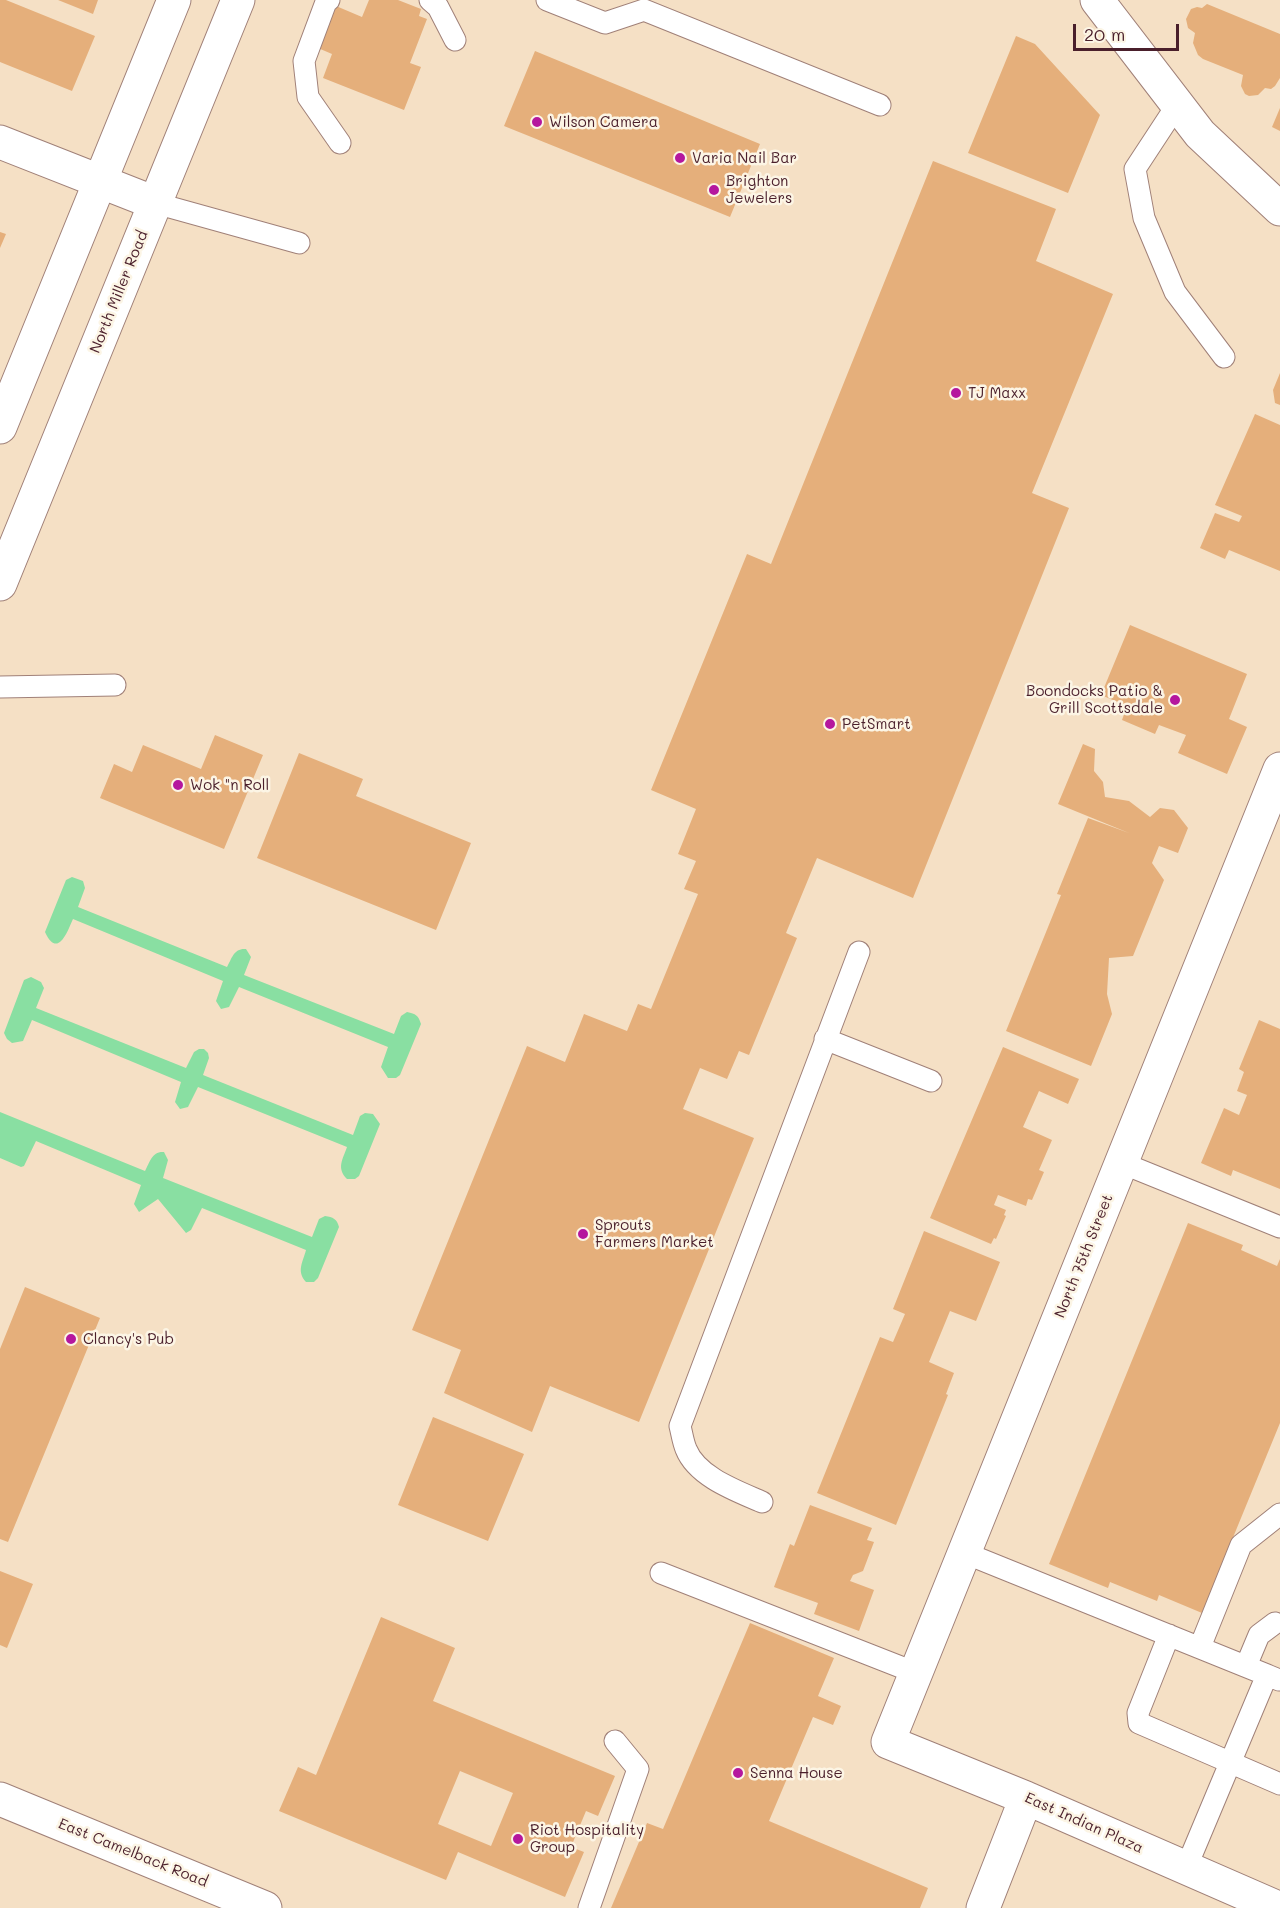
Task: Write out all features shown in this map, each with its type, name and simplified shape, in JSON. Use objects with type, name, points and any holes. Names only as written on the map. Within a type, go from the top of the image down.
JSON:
[{"type":"street","points":[[0,427],[174,0]]},
{"type":"street","name":"North Miller Road","points":[[0,584],[238,0]]},
{"type":"street","points":[[1097,0],[1200,134],[1280,209]]},
{"type":"street","points":[[0,142],[155,203]]},
{"type":"street","name":"North 75th Street","points":[[888,1742],[1280,769]]},
{"type":"street","name":"East Indian Plaza","points":[[888,1742],[1026,1798],[1278,1908]]},
{"type":"street","points":[[983,1908],[1026,1798]]},
{"type":"street","name":"East Camelback Road","points":[[0,1799],[265,1908]]},
{"type":"lane","points":[[329,0],[326,2],[304,61],[308,97],[340,143]]},
{"type":"lane","points":[[430,0],[438,7],[455,40]]},
{"type":"lane","points":[[547,0],[605,23],[644,10],[880,105]]},
{"type":"lane","points":[[1177,105],[1135,170],[1144,218],[1175,292],[1224,357]]},
{"type":"lane","points":[[155,203],[299,243]]},
{"type":"lane","points":[[0,687],[115,685]]},
{"type":"lane","points":[[762,1502],[721,1485],[702,1470],[686,1451],[680,1426],[859,952]]},
{"type":"lane","points":[[825,1039],[932,1081]]},
{"type":"lane","points":[[1122,1163],[1280,1227]]},
{"type":"lane","points":[[1200,1647],[1241,1545],[1280,1514]]},
{"type":"lane","points":[[965,1552],[1274,1677],[1231,1762],[1186,1868]]},
{"type":"lane","points":[[661,1573],[916,1673]]},
{"type":"lane","points":[[1246,1666],[1259,1635],[1275,1623]]},
{"type":"lane","points":[[1169,1635],[1138,1713],[1139,1723],[1280,1784]]},
{"type":"lane","points":[[589,1908],[638,1769],[615,1741]]},
{"type":"green space","points":[[72,877],[83,881],[85,888],[78,907],[227,967],[236,952],[246,949],[251,957],[244,975],[394,1034],[401,1016],[407,1012],[415,1014],[421,1024],[400,1075],[396,1078],[388,1078],[381,1067],[388,1047],[239,987],[229,1007],[221,1009],[216,1001],[223,981],[73,919],[62,940],[54,943],[45,932],[66,880]]},
{"type":"green space","points":[[31,977],[41,982],[44,988],[36,1008],[186,1068],[194,1052],[204,1049],[209,1058],[203,1075],[353,1135],[360,1116],[365,1113],[373,1114],[380,1124],[359,1176],[355,1179],[347,1179],[342,1171],[341,1163],[347,1147],[198,1087],[188,1107],[180,1109],[175,1102],[181,1082],[32,1020],[23,1041],[12,1043],[4,1033],[24,980]]},
{"type":"green space","points":[[0,1112],[145,1171],[154,1155],[164,1152],[168,1160],[163,1178],[312,1237],[319,1219],[325,1216],[336,1220],[339,1227],[318,1278],[314,1282],[306,1282],[301,1274],[306,1250],[202,1208],[191,1230],[186,1233],[158,1199],[139,1212],[134,1204],[141,1185],[36,1141],[24,1166],[21,1167],[0,1158]]},
{"type":"building","points":[[0,0],[6,0],[95,36],[72,91],[0,62]]},
{"type":"building","points":[[58,0],[98,0],[93,14]]},
{"type":"building","points":[[369,0],[398,0],[421,9],[419,16],[427,19],[410,63],[421,67],[404,110],[323,78],[332,54],[318,48],[312,40],[336,6],[362,17]]},
{"type":"building","points":[[1207,4],[1280,34],[1280,78],[1275,86],[1271,89],[1265,88],[1258,95],[1249,96],[1245,94],[1241,86],[1243,75],[1198,55],[1193,43],[1195,33],[1188,28],[1186,19],[1191,9],[1202,8]]},
{"type":"building","points":[[1016,36],[1035,44],[1100,115],[1068,193],[968,153]]},
{"type":"building","points":[[535,51],[760,144],[730,217],[504,126]]},
{"type":"building","points":[[1280,108],[1280,131],[1272,127]]},
{"type":"building","points":[[933,161],[1056,209],[1036,261],[1113,294],[1032,493],[1069,508],[913,898],[817,858],[786,933],[797,938],[749,1055],[739,1051],[727,1079],[700,1068],[683,1109],[754,1138],[639,1422],[550,1386],[532,1432],[444,1393],[461,1350],[412,1330],[527,1046],[565,1062],[584,1014],[627,1031],[638,1004],[651,1009],[698,894],[684,889],[696,861],[678,854],[696,809],[651,790],[747,554],[771,564]]},
{"type":"building","points":[[0,232],[6,234],[0,248]]},
{"type":"building","points":[[1280,373],[1280,405],[1275,403],[1273,390]]},
{"type":"building","points":[[1255,414],[1280,425],[1280,571],[1229,550],[1225,559],[1200,548],[1215,513],[1239,522],[1242,516],[1215,505]]},
{"type":"building","name":"Boondocks Patio & Grill Scottsdale","points":[[1130,625],[1247,674],[1229,719],[1247,727],[1227,774],[1178,753],[1186,735],[1159,725],[1155,734],[1122,720],[1127,706],[1101,695]]},
{"type":"building","name":"Wok \"n Roll","points":[[215,735],[263,755],[224,849],[100,798],[114,764],[132,772],[143,745],[201,769]]},
{"type":"building","points":[[1083,744],[1095,749],[1094,771],[1103,782],[1105,797],[1129,801],[1150,817],[1160,808],[1174,810],[1188,828],[1178,853],[1159,846],[1152,863],[1164,880],[1133,956],[1109,958],[1107,994],[1112,1014],[1091,1066],[1006,1031],[1061,895],[1057,894],[1088,818],[1129,833],[1058,804]]},
{"type":"building","points":[[299,753],[363,779],[356,796],[471,843],[436,930],[257,858]]},
{"type":"building","points":[[1259,1020],[1280,1029],[1280,1189],[1233,1170],[1231,1176],[1201,1163],[1224,1108],[1239,1115],[1247,1095],[1237,1091],[1244,1072],[1239,1069]]},
{"type":"building","points":[[1003,1047],[1079,1079],[1068,1104],[1039,1091],[1023,1127],[1052,1140],[1039,1170],[1044,1172],[1032,1200],[1028,1199],[1026,1206],[998,1195],[994,1205],[1006,1210],[1004,1215],[1006,1216],[996,1239],[994,1238],[991,1244],[930,1218]]},
{"type":"building","points":[[1188,1223],[1243,1245],[1241,1250],[1277,1266],[1280,1259],[1280,1423],[1202,1613],[1159,1595],[1157,1601],[1110,1582],[1108,1588],[1049,1564]]},
{"type":"building","points":[[924,1231],[1000,1262],[976,1321],[950,1311],[929,1362],[954,1373],[946,1394],[948,1395],[896,1525],[817,1493],[880,1337],[893,1342],[905,1314],[893,1309]]},
{"type":"building","points":[[25,1287],[100,1318],[8,1542],[0,1539],[0,1349]]},
{"type":"building","points":[[433,1417],[524,1454],[488,1541],[398,1505]]},
{"type":"building","points":[[810,1505],[872,1528],[867,1540],[874,1542],[863,1571],[853,1575],[850,1581],[874,1590],[859,1631],[814,1614],[818,1603],[774,1587],[790,1544],[794,1546]]},
{"type":"building","points":[[0,1571],[33,1584],[7,1648],[0,1645]]},
{"type":"building","points":[[381,1617],[455,1648],[433,1701],[615,1776],[598,1816],[586,1811],[571,1847],[584,1852],[565,1897],[458,1852],[446,1880],[279,1811],[298,1767],[316,1775]],"holes":[[[460,1771],[513,1793],[491,1846],[438,1824]]]},
{"type":"building","name":"Senna House","points":[[750,1623],[834,1658],[818,1696],[841,1706],[833,1725],[813,1717],[769,1821],[928,1888],[920,1908],[611,1908],[647,1823],[663,1829]]},
{"type":"place","name":"Wilson Camera","points":[[537,122]]},
{"type":"place","name":"Varia Nail Bar","points":[[680,158]]},
{"type":"place","name":"Brighton Jewelers","points":[[714,190]]},
{"type":"place","name":"TJ Maxx","points":[[956,393]]},
{"type":"place","name":"Boondocks Patio & Grill Scottsdale","points":[[1175,700]]},
{"type":"place","name":"PetSmart","points":[[830,724]]},
{"type":"place","name":"Wok \"n Roll","points":[[178,785]]},
{"type":"place","name":"Sprouts Farmers Market","points":[[583,1234]]},
{"type":"place","name":"Clancy's Pub","points":[[71,1339]]},
{"type":"place","name":"Senna House","points":[[738,1773]]},
{"type":"place","name":"Riot Hospitality Group","points":[[518,1839]]}]
